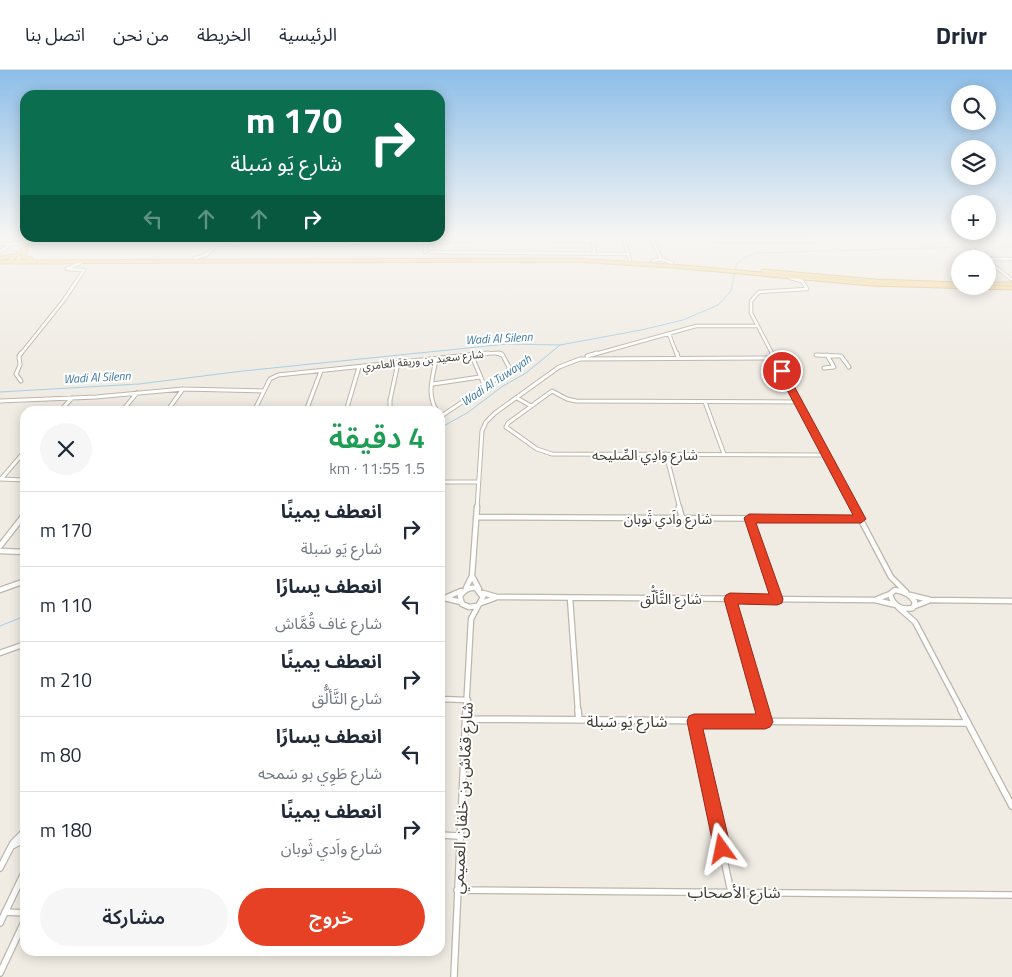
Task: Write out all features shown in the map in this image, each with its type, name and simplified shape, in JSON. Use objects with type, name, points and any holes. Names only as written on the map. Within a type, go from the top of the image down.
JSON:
[{"type":"main road","points":[[813,279],[910,286],[1012,286]]},
{"type":"main road","points":[[851,279],[951,284]]},
{"type":"main road","points":[[996,285],[1012,286]]},
{"type":"street","points":[[21,381],[16,374],[20,365],[19,356],[64,300],[78,279]]},
{"type":"street","points":[[793,279],[804,283],[808,288],[805,290],[766,290],[757,293],[750,307],[757,326],[891,577],[915,602],[915,622]]},
{"type":"street","points":[[804,283],[807,280],[819,280]]},
{"type":"street","points":[[462,604],[460,596],[472,576],[483,428],[492,416],[559,367],[578,359],[698,326],[757,326]]},
{"type":"street","points":[[670,335],[678,357]]},
{"type":"street","points":[[603,352],[604,357]]},
{"type":"street","name":"شارع سعيد بن وريقة العامري","points":[[264,391],[273,376],[471,354],[500,353],[509,367],[508,371],[445,412]]},
{"type":"street","points":[[471,354],[485,387]]},
{"type":"street","points":[[824,368],[834,367],[827,355]]},
{"type":"street","points":[[816,356],[842,356],[849,367]]},
{"type":"street","points":[[578,359],[604,357],[775,358]]},
{"type":"street","points":[[434,406],[431,399],[436,359]]},
{"type":"street","points":[[390,406],[398,363]]},
{"type":"street","points":[[347,406],[359,367]]},
{"type":"street","points":[[308,406],[321,371]]},
{"type":"street","points":[[432,384],[480,376]]},
{"type":"street","points":[[170,406],[182,389]]},
{"type":"street","points":[[0,401],[72,398],[182,389],[264,391],[256,406]]},
{"type":"street","name":"شارع وادِي الصِّليحه","points":[[705,402],[576,401],[566,399],[552,391],[508,423],[506,428],[545,452],[558,454],[826,455]]},
{"type":"street","points":[[126,406],[137,393]]},
{"type":"street","points":[[65,406],[72,398]]},
{"type":"street","points":[[517,398],[532,406]]},
{"type":"street","points":[[724,454],[705,402],[798,402]]},
{"type":"street","points":[[666,454],[682,518]]},
{"type":"street","points":[[0,479],[20,457]]},
{"type":"street","points":[[0,479],[20,480]]},
{"type":"street","points":[[445,482],[478,482]]},
{"type":"street","name":"شارع واَدي ثَوبان","points":[[476,517],[861,519]]},
{"type":"street","points":[[749,518],[777,599]]},
{"type":"street","points":[[0,546],[20,520]]},
{"type":"street","points":[[0,551],[20,552]]},
{"type":"street","points":[[446,597],[472,607],[479,604],[483,600],[481,592],[472,576]]},
{"type":"street","points":[[891,577],[890,599],[915,622],[1012,806]]},
{"type":"street","points":[[0,590],[20,583]]},
{"type":"street","points":[[446,597],[474,587],[481,592]]},
{"type":"street","name":"شارع التَّألُّق","points":[[481,592],[497,597],[875,600],[906,610],[914,607]]},
{"type":"street","points":[[891,593],[908,594],[930,600],[1012,601]]},
{"type":"street","name":"شارع التَّألُّق","points":[[875,600],[891,593]]},
{"type":"street","name":"شارع التَّألُّق","points":[[479,604],[497,597]]},
{"type":"street","points":[[570,598],[579,720]]},
{"type":"street","points":[[730,599],[765,722]]},
{"type":"street","points":[[914,607],[930,600]]},
{"type":"street","name":"شارع قمّاش بن خلفان العميمي","points":[[462,604],[471,619]]},
{"type":"street","name":"شارع قمّاش بن خلفان العميمي","points":[[454,977],[459,836],[471,619],[479,604]]},
{"type":"street","points":[[0,653],[20,646]]},
{"type":"street","points":[[445,700],[468,700]]},
{"type":"street","name":"شارع يَو سَبلة","points":[[466,719],[968,723]]},
{"type":"street","points":[[694,721],[732,892]]},
{"type":"street","points":[[0,868],[15,839],[20,835]]},
{"type":"street","points":[[445,835],[459,836]]},
{"type":"street","points":[[9,850],[20,840]]},
{"type":"street","points":[[0,923],[20,881]]},
{"type":"street","name":"شارع الأصحاب","points":[[457,890],[1012,895]]},
{"type":"street","points":[[5,912],[20,913]]},
{"type":"street","points":[[0,973],[20,931]]},
{"type":"waterway","name":"Wadi Al Silenn","points":[[560,345],[683,320],[718,305],[731,291],[733,279]]},
{"type":"waterway","name":"Wadi Al Silenn","points":[[0,392],[139,384],[243,371],[507,344],[560,345]]},
{"type":"waterway","name":"Wadi Al Tuwayah","points":[[445,425],[467,413],[503,386],[526,373],[560,345]]},
{"type":"waterway","name":"Wadi Al Tuwayah","points":[[0,626],[20,618]]},
{"type":"route","points":[[722,849],[694,721],[765,722],[730,599],[777,599],[749,518],[861,519],[782,371]]}]
